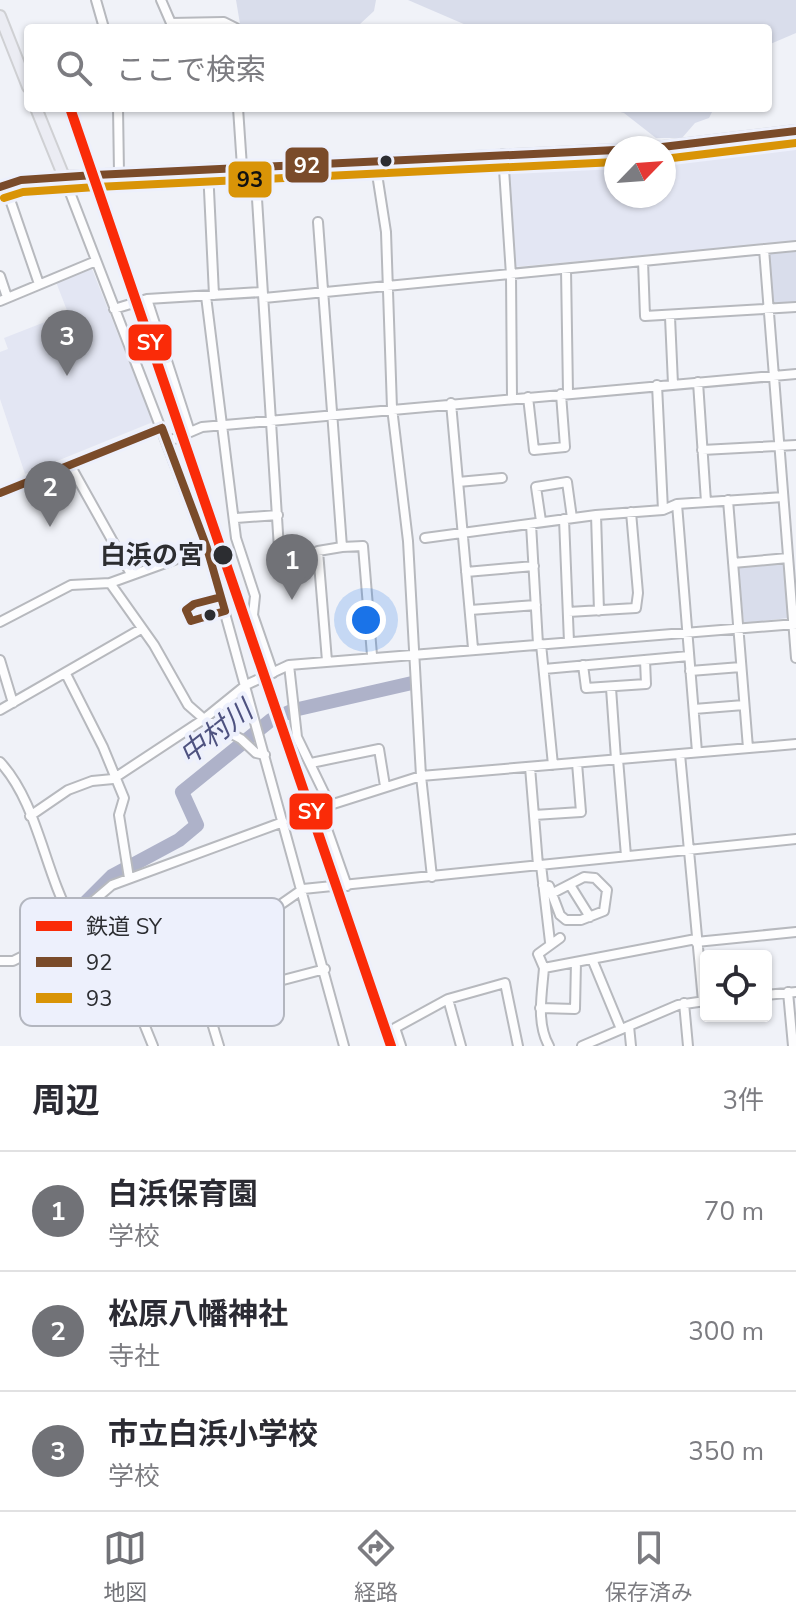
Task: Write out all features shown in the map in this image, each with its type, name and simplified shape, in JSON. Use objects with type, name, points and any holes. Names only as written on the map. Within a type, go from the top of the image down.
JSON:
[{"type":"main road","points":[[0,16],[24,77]]},
{"type":"main road","points":[[38,112],[64,177],[604,150]]},
{"type":"main road","points":[[676,145],[796,131]]},
{"type":"street","points":[[96,0],[103,24]]},
{"type":"street","points":[[161,0],[171,23],[228,24]]},
{"type":"street","points":[[118,112],[119,173]]},
{"type":"street","points":[[238,112],[242,167]]},
{"type":"street","points":[[503,154],[510,272],[512,398]]},
{"type":"street","points":[[375,161],[386,232],[392,408],[408,541],[421,776],[432,877]]},
{"type":"street","points":[[255,167],[279,549]]},
{"type":"street","points":[[208,169],[210,296],[236,538],[255,596],[253,615],[273,673]]},
{"type":"street","points":[[39,284],[2,186],[21,180],[64,177],[207,548],[344,1046]]},
{"type":"street","points":[[318,222],[342,547]]},
{"type":"street","points":[[114,309],[147,299],[323,293],[510,272],[796,246]]},
{"type":"street","points":[[764,249],[796,658]]},
{"type":"street","points":[[0,276],[4,299],[96,261]]},
{"type":"street","points":[[643,261],[645,316],[670,317],[796,307]]},
{"type":"street","points":[[528,397],[534,450],[565,447],[566,269]]},
{"type":"street","points":[[147,299],[190,432]]},
{"type":"street","points":[[670,317],[673,384]]},
{"type":"street","points":[[167,442],[190,432],[223,425],[332,418],[392,408],[796,374]]},
{"type":"street","points":[[698,382],[706,502]]},
{"type":"street","points":[[657,385],[663,510]]},
{"type":"street","points":[[451,403],[473,648]]},
{"type":"street","points":[[0,493],[162,428]]},
{"type":"street","points":[[702,450],[796,445]]},
{"type":"street","points":[[70,465],[131,574]]},
{"type":"street","points":[[458,482],[502,478]]},
{"type":"street","points":[[553,765],[536,605],[536,487],[567,482],[569,642]]},
{"type":"street","points":[[425,538],[568,518],[663,510],[677,504],[783,497]]},
{"type":"street","points":[[728,500],[748,748]]},
{"type":"street","points":[[677,504],[697,752]]},
{"type":"street","points":[[568,612],[636,608],[631,512]]},
{"type":"street","points":[[236,518],[278,515]]},
{"type":"street","points":[[596,515],[599,611]]},
{"type":"street","points":[[327,661],[318,551],[342,547],[363,546],[372,655]]},
{"type":"street","points":[[0,622],[71,585],[110,583],[207,548]]},
{"type":"street","points":[[733,563],[788,558]]},
{"type":"street","points":[[466,572],[534,566]]},
{"type":"street","points":[[110,583],[188,705],[204,719],[241,739],[256,753],[265,755]]},
{"type":"street","points":[[470,610],[536,605]]},
{"type":"street","points":[[30,816],[68,790],[92,781],[113,779],[204,719],[246,685],[289,665],[372,655],[795,624]]},
{"type":"street","points":[[0,710],[141,629]]},
{"type":"street","points":[[544,669],[689,656]]},
{"type":"street","points":[[0,660],[13,703]]},
{"type":"street","points":[[583,665],[586,688],[611,688],[646,684],[645,660]]},
{"type":"street","points":[[289,665],[297,737],[330,805]]},
{"type":"street","points":[[690,671],[741,667]]},
{"type":"street","points":[[66,674],[103,747],[113,779],[124,798],[119,815],[129,878]]},
{"type":"street","points":[[611,688],[626,856]]},
{"type":"street","points":[[694,709],[744,705]]},
{"type":"street","points":[[347,886],[321,812],[330,805],[385,786],[421,776],[796,744]]},
{"type":"street","points":[[311,763],[379,749],[385,786]]},
{"type":"street","points":[[680,754],[700,967]]},
{"type":"street","points":[[0,762],[11,775],[30,816],[62,898]]},
{"type":"street","points":[[534,815],[581,812],[577,763]]},
{"type":"street","points":[[530,767],[550,942]]},
{"type":"street","points":[[95,898],[129,878],[283,822]]},
{"type":"street","points":[[284,902],[303,889],[796,839]]},
{"type":"street","points":[[580,859],[584,877]]},
{"type":"street","points":[[543,885],[549,886],[560,915],[566,920],[590,917],[604,911],[607,890],[595,878],[584,877],[553,893]]},
{"type":"street","points":[[570,885],[590,917]]},
{"type":"street","points":[[544,968],[696,940],[796,932]]},
{"type":"street","points":[[549,1046],[543,1035],[540,1008],[544,968],[538,954],[550,942],[560,938]]},
{"type":"street","points":[[0,961],[20,957]]},
{"type":"street","points":[[592,959],[631,1046]]},
{"type":"street","points":[[540,1008],[575,1009],[576,962]]},
{"type":"street","points":[[284,980],[325,969]]},
{"type":"street","points":[[401,1046],[395,1028],[448,999],[505,983],[518,1046]]},
{"type":"street","points":[[772,994],[792,992],[793,1046]]},
{"type":"street","points":[[448,999],[461,1046]]},
{"type":"street","points":[[582,1046],[684,1003],[700,1001]]},
{"type":"street","points":[[684,1003],[688,1046]]},
{"type":"street","points":[[145,1026],[153,1046]]},
{"type":"street","points":[[213,1026],[219,1046]]},
{"type":"shaded area","points":[[236,0],[376,0],[374,11],[360,24],[240,24]]},
{"type":"shaded area","points":[[408,0],[796,0],[796,33],[772,43],[772,24],[464,24]]},
{"type":"shaded area","points":[[620,112],[712,112],[709,118],[695,123],[682,138],[653,136]]},
{"type":"shaded area","points":[[796,135],[796,241],[514,267],[505,161],[604,155],[604,208],[676,208],[676,150]]},
{"type":"shaded area","points":[[796,250],[796,303],[776,305],[773,302],[769,255],[773,251]]},
{"type":"shaded area","points":[[92,269],[153,422],[25,474],[0,399],[0,352],[8,349],[4,338],[68,313],[56,282]]},
{"type":"shaded area","points":[[785,561],[788,618],[744,623],[738,565]]},
{"type":"waterway","points":[[741,247],[796,242]]},
{"type":"waterway","points":[[534,268],[631,258]]},
{"type":"waterway","name":"中村川","points":[[90,898],[112,876],[179,840],[197,825],[182,792],[271,720],[294,710],[412,683]]},
{"type":"rail line","name":"SY","points":[[71,112],[391,1046]]},
{"type":"transit line","name":"92","points":[[676,145],[796,131]]},
{"type":"transit line","name":"93","points":[[676,158],[796,143]]},
{"type":"transit line","name":"92","points":[[0,187],[21,180],[95,175],[604,151]]},
{"type":"transit line","name":"93","points":[[4,198],[23,192],[96,187],[604,163]]},
{"type":"transit line","name":"92","points":[[162,428],[207,548],[225,611]]},
{"type":"transit line","name":"92","points":[[0,493],[162,428]]},
{"type":"transit line","name":"92","points":[[221,597],[194,604],[186,610],[191,621],[225,611]]},
{"type":"place","name":"市立白浜小学校","points":[[67,376]]},
{"type":"place","name":"松原八幡神社","points":[[50,527]]},
{"type":"place","name":"白浜の宮","points":[[223,555]]},
{"type":"place","name":"白浜保育園","points":[[292,600]]}]
